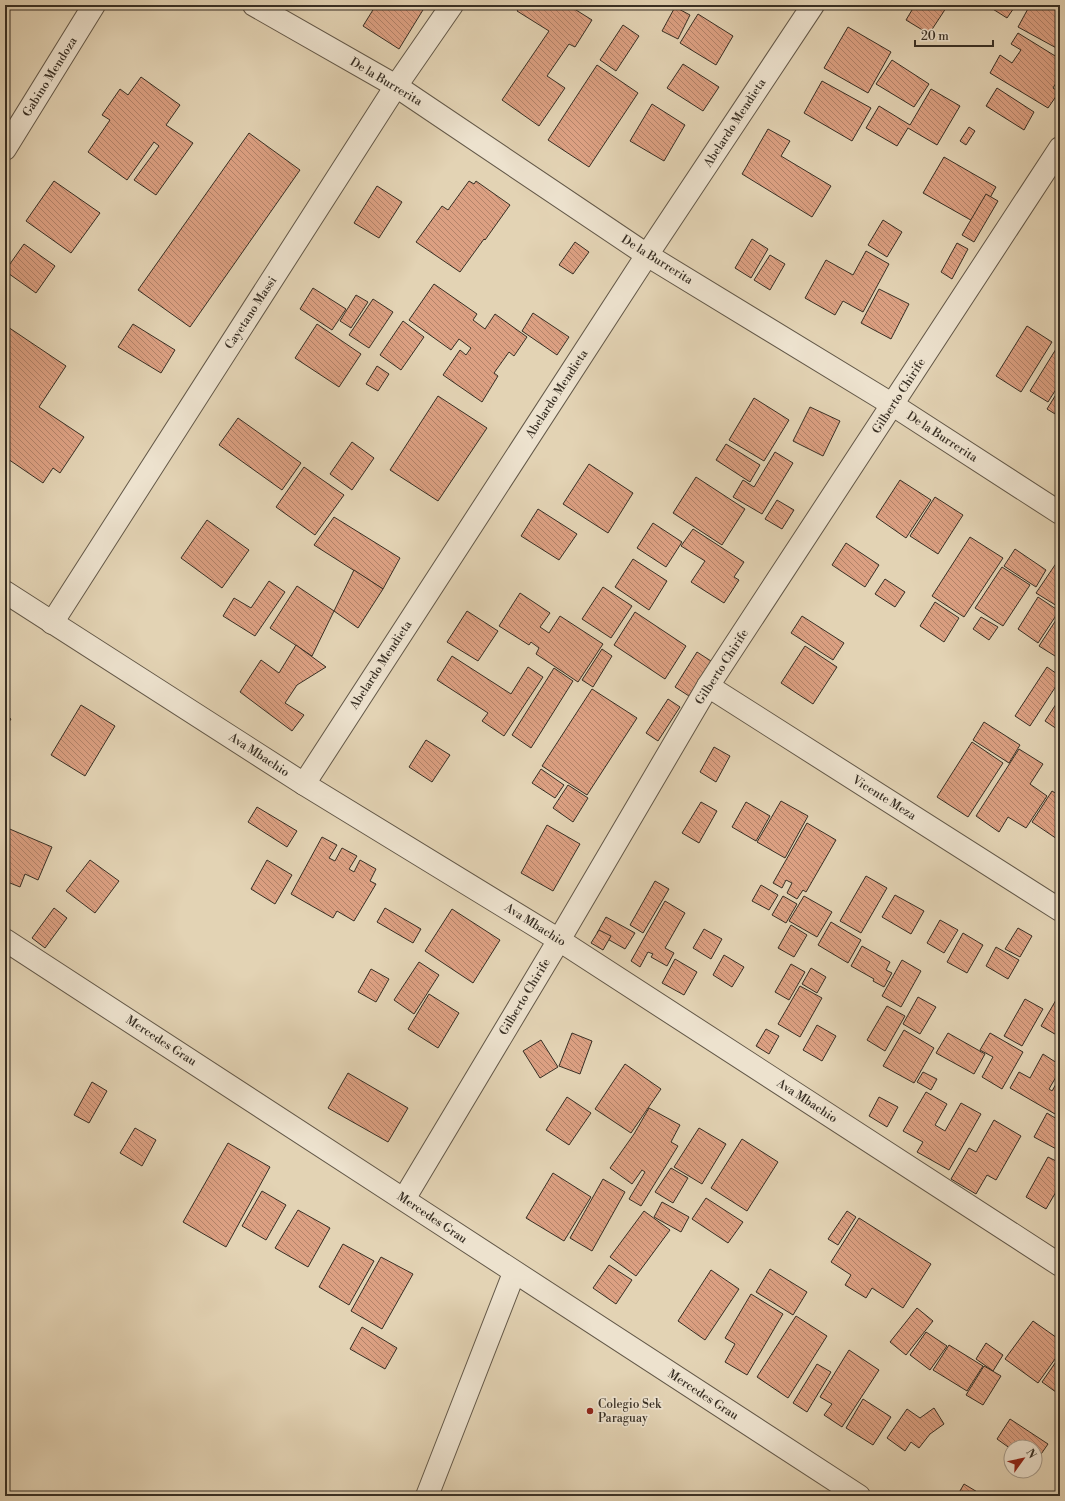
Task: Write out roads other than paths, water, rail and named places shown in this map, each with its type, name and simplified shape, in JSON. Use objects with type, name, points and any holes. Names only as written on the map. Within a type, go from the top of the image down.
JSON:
[{"type":"street","name":"Gabino Mendoza","points":[[5,149],[94,5]]},
{"type":"street","name":"De la Burrerita","points":[[254,5],[396,86],[647,255],[893,405],[1060,514]]},
{"type":"street","name":"Cayetano Massi","points":[[52,623],[396,86],[452,5]]},
{"type":"street","name":"Abelardo Mendieta","points":[[304,784],[647,255],[813,5]]},
{"type":"street","name":"Gilberto Chirife","points":[[404,1199],[559,940],[708,686],[1060,150]]},
{"type":"street","name":"Ava Mbachio","points":[[5,592],[304,784],[559,940],[1060,1265]]},
{"type":"street","name":"Vicente Meza","points":[[708,686],[1060,910]]},
{"type":"street","name":"Mercedes Grau","points":[[5,940],[404,1199],[514,1273],[859,1496]]},
{"type":"street","points":[[427,1496],[514,1273]]},
{"type":"place","name":"Colegio Sek Paraguay","points":[[590,1411]]}]
